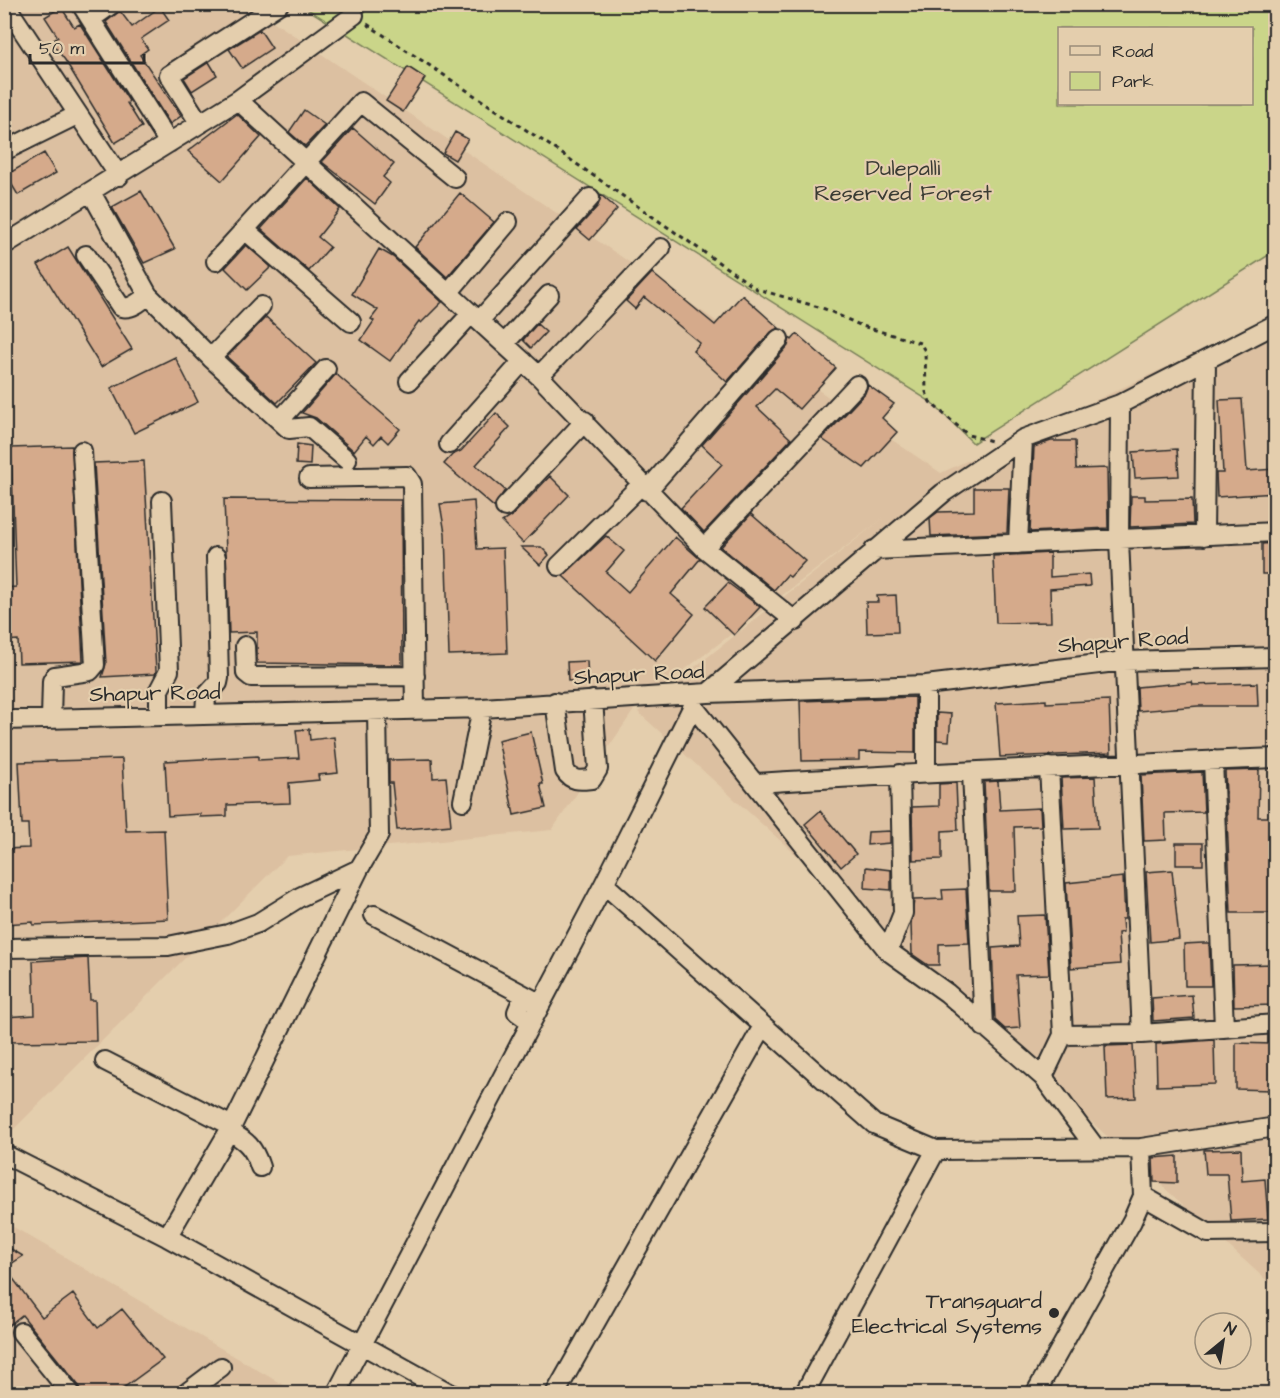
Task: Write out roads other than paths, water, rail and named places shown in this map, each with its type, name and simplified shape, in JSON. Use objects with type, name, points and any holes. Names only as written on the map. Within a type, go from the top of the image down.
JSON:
[{"type":"street","points":[[5,4],[119,176]]},
{"type":"street","points":[[112,4],[86,12],[169,143]]},
{"type":"street","points":[[200,124],[169,75],[279,4]]},
{"type":"street","points":[[4,245],[119,176],[238,100],[354,15]]},
{"type":"street","points":[[238,100],[305,164],[539,376],[585,421],[644,488],[704,548],[795,621]]},
{"type":"street","points":[[216,261],[361,102],[455,178]]},
{"type":"street","points":[[4,152],[77,115]]},
{"type":"street","points":[[91,192],[148,295],[211,358],[284,425],[309,427],[347,459]]},
{"type":"street","points":[[409,381],[475,318],[591,198]]},
{"type":"street","points":[[448,292],[508,222]]},
{"type":"street","points":[[245,230],[351,322]]},
{"type":"street","points":[[539,376],[661,248]]},
{"type":"street","points":[[87,255],[121,307],[125,308],[139,302],[148,295]]},
{"type":"street","points":[[504,344],[549,295]]},
{"type":"street","points":[[211,358],[261,306]]},
{"type":"street","points":[[336,1394],[699,698],[795,621],[874,550],[943,493],[1023,439],[1120,404],[1275,324]]},
{"type":"street","points":[[559,566],[644,488],[779,339]]},
{"type":"street","points":[[1204,536],[1206,360]]},
{"type":"street","points":[[449,444],[523,361]]},
{"type":"street","points":[[284,425],[326,369]]},
{"type":"street","points":[[704,548],[857,386]]},
{"type":"street","points":[[1120,404],[1119,540],[1142,1034]]},
{"type":"street","points":[[505,507],[585,421]]},
{"type":"street","points":[[1018,544],[1023,439]]},
{"type":"street","points":[[51,719],[52,681],[55,676],[90,671],[95,665],[82,451]]},
{"type":"street","points":[[309,478],[406,476],[410,479],[412,484],[415,710]]},
{"type":"street","points":[[159,716],[159,690],[169,671],[162,501]]},
{"type":"street","points":[[874,550],[1275,532]]},
{"type":"street","points":[[205,715],[206,696],[218,683],[219,678],[216,556]]},
{"type":"street","points":[[245,646],[246,673],[251,677],[415,676]]},
{"type":"street","name":"Shapur Road","points":[[4,720],[482,708],[593,700],[699,698],[926,685],[1124,661],[1275,657]]},
{"type":"street","points":[[926,685],[926,772]]},
{"type":"street","points":[[699,698],[757,783],[888,951],[947,993],[1043,1077],[1095,1147]]},
{"type":"street","points":[[555,702],[565,771],[569,777],[577,781],[592,779],[597,775],[593,700]]},
{"type":"street","points":[[463,801],[482,708]]},
{"type":"street","points":[[167,1237],[230,1129],[358,869],[379,835],[376,711]]},
{"type":"street","points":[[757,783],[926,772],[972,773],[1049,767],[1275,758]]},
{"type":"street","points":[[1213,760],[1224,1028]]},
{"type":"street","points":[[1043,1077],[1062,1035],[1049,767]]},
{"type":"street","points":[[972,773],[984,1027]]},
{"type":"street","points":[[888,951],[903,913],[900,774]]},
{"type":"street","points":[[4,948],[168,946],[228,934],[258,923],[300,897],[358,869]]},
{"type":"street","points":[[604,884],[762,1028],[874,1124],[936,1150],[1142,1148],[1275,1127]]},
{"type":"street","points":[[374,915],[541,1004]]},
{"type":"street","points":[[524,995],[517,1012],[531,1022]]},
{"type":"street","points":[[1062,1035],[1142,1034],[1275,1024]]},
{"type":"street","points":[[555,1394],[762,1028]]},
{"type":"street","points":[[105,1061],[230,1129],[255,1150],[260,1167]]},
{"type":"street","points":[[1035,1394],[1132,1221],[1143,1196],[1142,1148]]},
{"type":"street","points":[[804,1394],[936,1150]]},
{"type":"street","points":[[4,1154],[167,1237],[451,1394]]},
{"type":"street","points":[[1143,1196],[1208,1233],[1275,1232]]},
{"type":"street","points":[[21,1332],[71,1394]]},
{"type":"street","points":[[185,1394],[221,1367]]},
{"type":"place","name":"Transguard Electrical Systems","points":[[1054,1313]]},
{"type":"park label","name":"Dulepalli Reserved Forest","points":[[903,180]]}]
